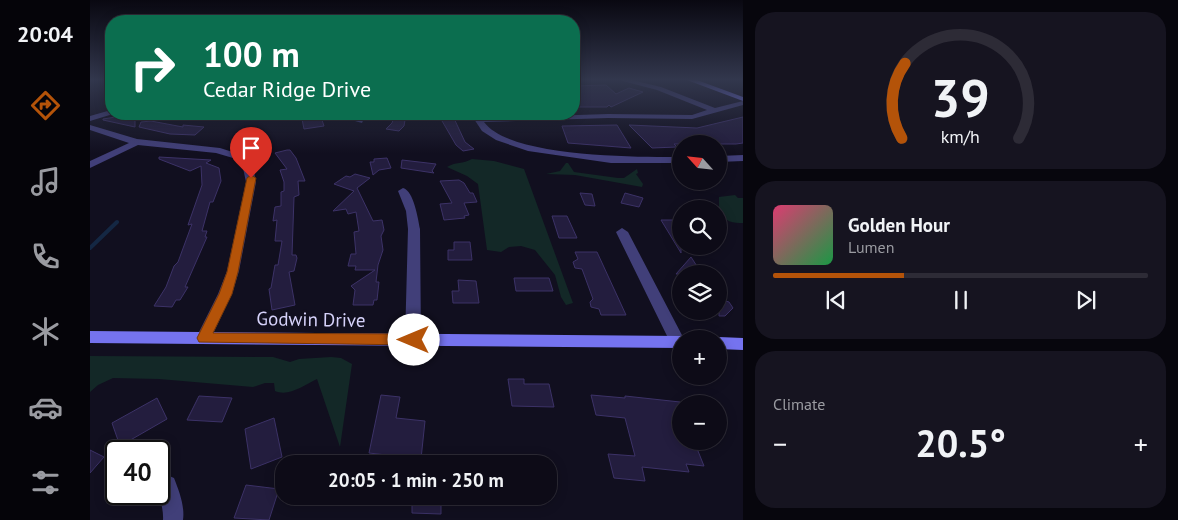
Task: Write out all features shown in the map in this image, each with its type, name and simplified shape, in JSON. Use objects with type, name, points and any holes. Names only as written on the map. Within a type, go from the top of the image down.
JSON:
[{"type":"street","points":[[698,104],[715,111]]},
{"type":"street","points":[[580,116],[692,117],[739,104]]},
{"type":"street","points":[[90,119],[105,114]]},
{"type":"street","points":[[478,120],[485,129],[499,138],[528,148],[611,160],[672,160]]},
{"type":"street","points":[[90,126],[114,136],[137,142],[217,150],[241,159],[250,171],[251,182],[232,272],[225,294],[204,338]]},
{"type":"street","points":[[90,165],[137,142]]},
{"type":"street","points":[[728,158],[743,158]]},
{"type":"street","points":[[403,191],[411,211],[414,230],[414,340]]},
{"type":"street","points":[[622,232],[674,330]]},
{"type":"street","name":"Godwin Drive","points":[[90,337],[672,342]]},
{"type":"street","points":[[727,344],[743,344]]},
{"type":"street","points":[[170,497],[174,512],[173,520]]},
{"type":"green space","points":[[472,159],[494,161],[524,169],[573,303],[566,305],[561,297],[555,275],[535,250],[521,246],[509,247],[501,252],[487,250],[478,184],[467,176],[447,167]]},
{"type":"green space","points":[[566,163],[574,172],[618,178],[624,178],[637,169],[638,173],[636,174],[643,184],[642,187],[575,175],[546,174],[560,171]]},
{"type":"green space","points":[[735,195],[738,198],[743,198],[743,223],[727,220],[727,200],[719,200],[719,197]]},
{"type":"green space","points":[[90,356],[273,357],[290,362],[299,359],[341,358],[352,364],[340,447],[317,379],[296,390],[280,392],[275,391],[274,383],[265,383],[253,387],[159,379],[113,378],[98,385],[90,392]]},
{"type":"building","points":[[580,104],[617,104],[607,107],[580,107]]},
{"type":"building","points":[[743,117],[743,143],[728,144],[728,135],[672,135],[672,147],[652,148],[629,125],[697,128]]},
{"type":"building","points":[[103,120],[135,120],[135,127]]},
{"type":"building","points":[[302,120],[322,120],[324,126],[304,129]]},
{"type":"building","points":[[393,120],[405,120],[404,126],[399,131],[386,129]]},
{"type":"building","points":[[441,120],[455,120],[465,142],[474,149],[463,151],[456,145]]},
{"type":"building","points":[[151,121],[183,127],[183,125],[204,127],[195,135],[170,134],[139,127],[141,122]]},
{"type":"building","points":[[617,125],[631,148],[568,143],[562,126]]},
{"type":"building","points":[[290,150],[296,158],[305,181],[298,181],[299,195],[294,197],[292,255],[296,255],[297,258],[294,271],[289,272],[295,305],[272,310],[269,289],[271,288],[275,265],[278,265],[282,241],[275,241],[277,220],[273,221],[275,207],[281,206],[281,192],[284,191],[284,182],[280,170],[287,169],[275,153]]},
{"type":"building","points":[[159,157],[211,160],[206,163],[219,168],[221,181],[213,202],[210,202],[202,231],[207,231],[205,237],[207,237],[185,287],[188,287],[180,300],[176,300],[172,307],[154,306],[166,287],[174,266],[178,262],[192,224],[188,225],[202,185],[201,166],[190,171],[159,159]]},
{"type":"building","points":[[387,158],[391,168],[379,170],[373,175],[370,162],[374,162],[374,159]]},
{"type":"building","points":[[402,160],[436,164],[432,171],[434,173],[401,168]]},
{"type":"building","points":[[355,174],[370,178],[357,188],[373,221],[382,220],[384,230],[381,236],[383,250],[378,265],[376,282],[379,282],[377,300],[374,300],[373,305],[353,305],[355,290],[351,286],[375,270],[355,270],[356,266],[348,266],[351,254],[356,254],[354,232],[359,231],[356,212],[348,214],[346,209],[333,211],[354,191],[334,184],[346,176],[350,177]]},
{"type":"building","points":[[459,180],[464,183],[470,193],[473,193],[477,202],[464,203],[469,215],[464,216],[465,218],[444,220],[440,204],[452,203],[440,181]]},
{"type":"building","points":[[580,193],[592,194],[595,206],[585,205]]},
{"type":"building","points":[[625,193],[643,198],[639,207],[621,203]]},
{"type":"building","points":[[552,216],[567,216],[577,238],[559,238]]},
{"type":"building","points":[[661,220],[672,220],[672,238]]},
{"type":"building","points":[[454,242],[470,242],[472,260],[448,260],[448,250],[454,250]]},
{"type":"building","points":[[575,252],[597,252],[626,315],[601,315],[599,309],[591,307],[590,302],[593,299],[582,269],[575,268],[573,262],[578,259]]},
{"type":"building","points":[[691,257],[696,265],[684,265]]},
{"type":"building","points":[[514,278],[549,278],[553,291],[516,291]]},
{"type":"building","points":[[458,280],[476,281],[479,303],[453,303],[452,291],[459,291]]},
{"type":"building","points":[[727,301],[729,302],[733,308],[727,314]]},
{"type":"building","points":[[508,379],[524,379],[524,384],[549,384],[554,407],[512,406]]},
{"type":"building","points":[[381,395],[400,397],[396,418],[425,421],[421,455],[369,453]]},
{"type":"building","points":[[591,395],[625,398],[625,396],[672,401],[672,450],[698,450],[704,466],[686,464],[689,472],[642,467],[645,481],[614,478],[608,454],[635,456],[625,418],[596,415]]},
{"type":"building","points":[[199,396],[232,398],[222,422],[187,420]]},
{"type":"building","points":[[157,398],[167,419],[130,440],[118,440],[112,423]]},
{"type":"building","points":[[274,418],[282,455],[275,455],[275,460],[251,469],[245,429]]},
{"type":"building","points":[[90,450],[104,457],[90,473]]},
{"type":"building","points":[[246,485],[275,489],[275,501],[269,520],[234,518]]},
{"type":"building","points":[[412,505],[441,505],[441,514],[412,513]]},
{"type":"waterway","points":[[90,248],[117,222]]},
{"type":"route","points":[[251,178],[232,272],[225,294],[204,338],[414,340]]}]
